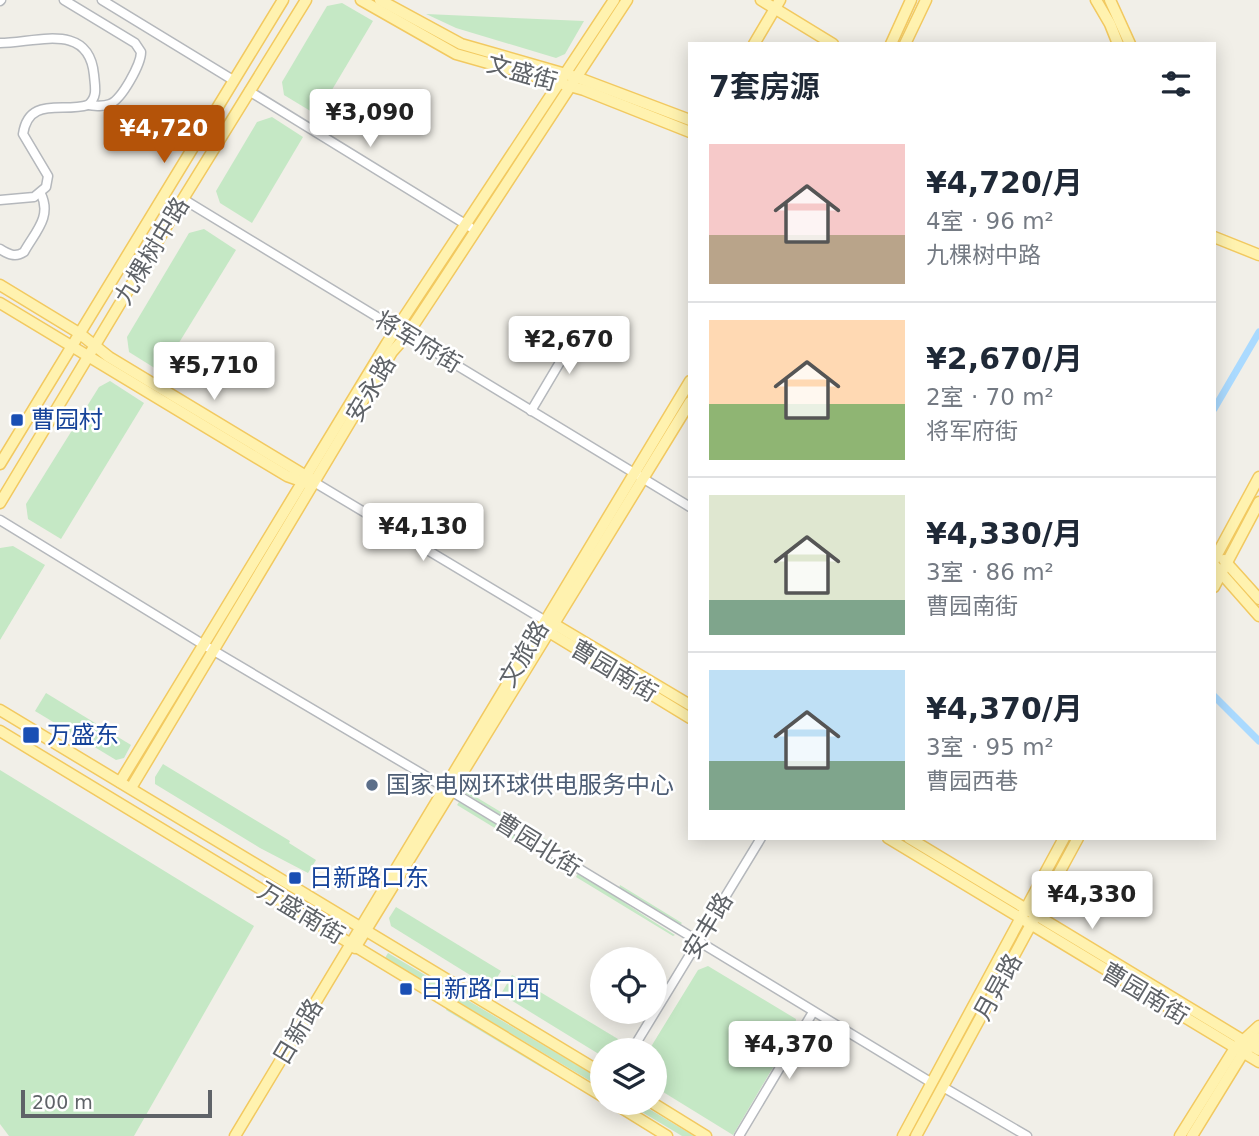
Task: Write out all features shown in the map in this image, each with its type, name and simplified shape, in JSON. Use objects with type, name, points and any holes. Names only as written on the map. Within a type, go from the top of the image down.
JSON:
[{"type":"main road","name":"九棵树中路","points":[[0,464],[283,0]]},
{"type":"main road","name":"九棵树中路","points":[[0,503],[306,0]]},
{"type":"main road","name":"文盛街","points":[[361,0],[456,54],[562,79],[576,77],[688,119]]},
{"type":"main road","name":"文盛街","points":[[380,0],[461,44],[562,79],[570,86],[688,131]]},
{"type":"main road","name":"安永路","points":[[131,788],[209,648],[308,480],[402,332],[466,224],[614,0]]},
{"type":"main road","name":"安永路","points":[[402,332],[476,230],[627,0]]},
{"type":"main road","points":[[761,0],[777,4],[830,42]]},
{"type":"main road","points":[[892,42],[911,0]]},
{"type":"main road","points":[[906,42],[926,0]]},
{"type":"main road","points":[[1096,0],[1117,42]]},
{"type":"main road","points":[[1110,0],[1129,42]]},
{"type":"main road","points":[[755,42],[777,4]]},
{"type":"main road","points":[[1216,238],[1259,255]]},
{"type":"main road","name":"曹园南街","points":[[0,285],[79,333],[120,364],[308,480]]},
{"type":"main road","name":"曹园南街","points":[[0,303],[287,476],[308,480]]},
{"type":"main road","name":"文旅路","points":[[363,930],[638,476],[688,385]]},
{"type":"main road","name":"文旅路","points":[[638,476],[688,405]]},
{"type":"main road","points":[[1217,560],[1259,477]]},
{"type":"main road","points":[[1227,562],[1259,502]]},
{"type":"main road","points":[[1217,560],[1227,562],[1259,599]]},
{"type":"main road","points":[[1217,560],[1259,616]]},
{"type":"main road","name":"曹园南街","points":[[549,625],[688,704]]},
{"type":"main road","name":"曹园南街","points":[[549,625],[688,717]]},
{"type":"main road","name":"安永路","points":[[120,782],[209,648]]},
{"type":"main road","name":"万盛南街","points":[[0,710],[590,1066]]},
{"type":"main road","name":"万盛南街","points":[[0,731],[590,1089]]},
{"type":"main road","name":"曹园南街","points":[[892,840],[1248,1046],[1259,1062]]},
{"type":"main road","name":"曹园南街","points":[[912,840],[1022,913]]},
{"type":"main road","name":"月异路","points":[[903,1136],[1063,840]]},
{"type":"main road","name":"月异路","points":[[916,1136],[1077,840]]},
{"type":"main road","name":"日新路","points":[[242,1136],[363,930]]},
{"type":"main road","name":"日新路","points":[[235,1136],[354,945]]},
{"type":"main road","points":[[1192,1136],[1259,1026]]},
{"type":"main road","points":[[1180,1136],[1248,1046]]},
{"type":"main road","points":[[667,1112],[706,1136]]},
{"type":"main road","points":[[633,1115],[667,1136]]},
{"type":"street","points":[[0,200],[34,197],[47,187],[48,176],[27,145],[23,134],[24,126],[35,112],[42,108],[106,106],[118,99],[138,64],[141,52],[135,43],[64,0]]},
{"type":"street","points":[[102,0],[233,80]]},
{"type":"street","points":[[0,43],[58,38],[80,45],[93,66],[95,96],[88,105]]},
{"type":"street","points":[[249,91],[476,230]]},
{"type":"street","points":[[0,249],[10,255],[24,252],[45,216],[46,204],[41,194]]},
{"type":"street","name":"将军府街","points":[[183,199],[688,506]]},
{"type":"street","points":[[531,411],[582,325]]},
{"type":"street","name":"曹园南街","points":[[308,480],[549,625]]},
{"type":"street","name":"曹园北街","points":[[0,520],[932,1083]]},
{"type":"street","name":"安丰路","points":[[639,1038],[760,840]]},
{"type":"street","points":[[739,1136],[814,1012]]},
{"type":"street","points":[[943,1087],[1027,1136]]},
{"type":"green space","points":[[342,3],[373,21],[317,115],[284,95],[282,82],[327,6]]},
{"type":"green space","points":[[426,14],[584,21],[565,54],[556,58],[456,28]]},
{"type":"green space","points":[[272,117],[303,137],[252,223],[220,203],[216,191],[257,122]]},
{"type":"green space","points":[[204,229],[236,250],[161,372],[129,352],[127,337],[189,233]]},
{"type":"green space","points":[[110,381],[144,403],[61,539],[28,519],[26,504],[99,387]]},
{"type":"green space","points":[[13,546],[45,565],[0,640],[0,548]]},
{"type":"green space","points":[[46,693],[131,745],[124,758],[116,760],[35,711]]},
{"type":"green space","points":[[163,764],[290,841],[289,843],[316,860],[308,873],[260,848],[155,784],[155,777]]},
{"type":"green space","points":[[0,770],[254,926],[134,1136],[9,1136],[0,1124]]},
{"type":"green space","points":[[466,791],[562,849],[562,854],[465,793]]},
{"type":"green space","points":[[459,802],[556,860],[554,864],[457,805]]},
{"type":"green space","points":[[578,873],[675,935],[576,877]]},
{"type":"green space","points":[[620,885],[682,923],[680,925],[619,888]]},
{"type":"green space","points":[[396,907],[501,971],[491,988],[391,926],[389,918]]},
{"type":"green space","points":[[388,953],[590,1073],[590,1081],[385,958]]},
{"type":"green space","points":[[708,966],[796,1019],[795,1030],[733,1135],[667,1094],[667,1038],[656,1038],[698,970]]},
{"type":"green space","points":[[512,975],[616,1038],[590,1038],[590,1049],[501,994]]},
{"type":"green space","points":[[447,1008],[547,1069],[446,1010]]},
{"type":"green space","points":[[647,1115],[659,1115],[694,1136],[682,1136]]},
{"type":"waterway","points":[[1216,406],[1259,332]]},
{"type":"waterway","points":[[1216,698],[1259,741]]},
{"type":"place","name":"曹园村","points":[[17,420]]},
{"type":"place","name":"万盛东","points":[[31,735]]},
{"type":"place","name":"国家电网环球供电服务中心","points":[[372,785]]},
{"type":"place","name":"日新路口东","points":[[295,878]]},
{"type":"place","name":"日新路口西","points":[[406,989]]}]
